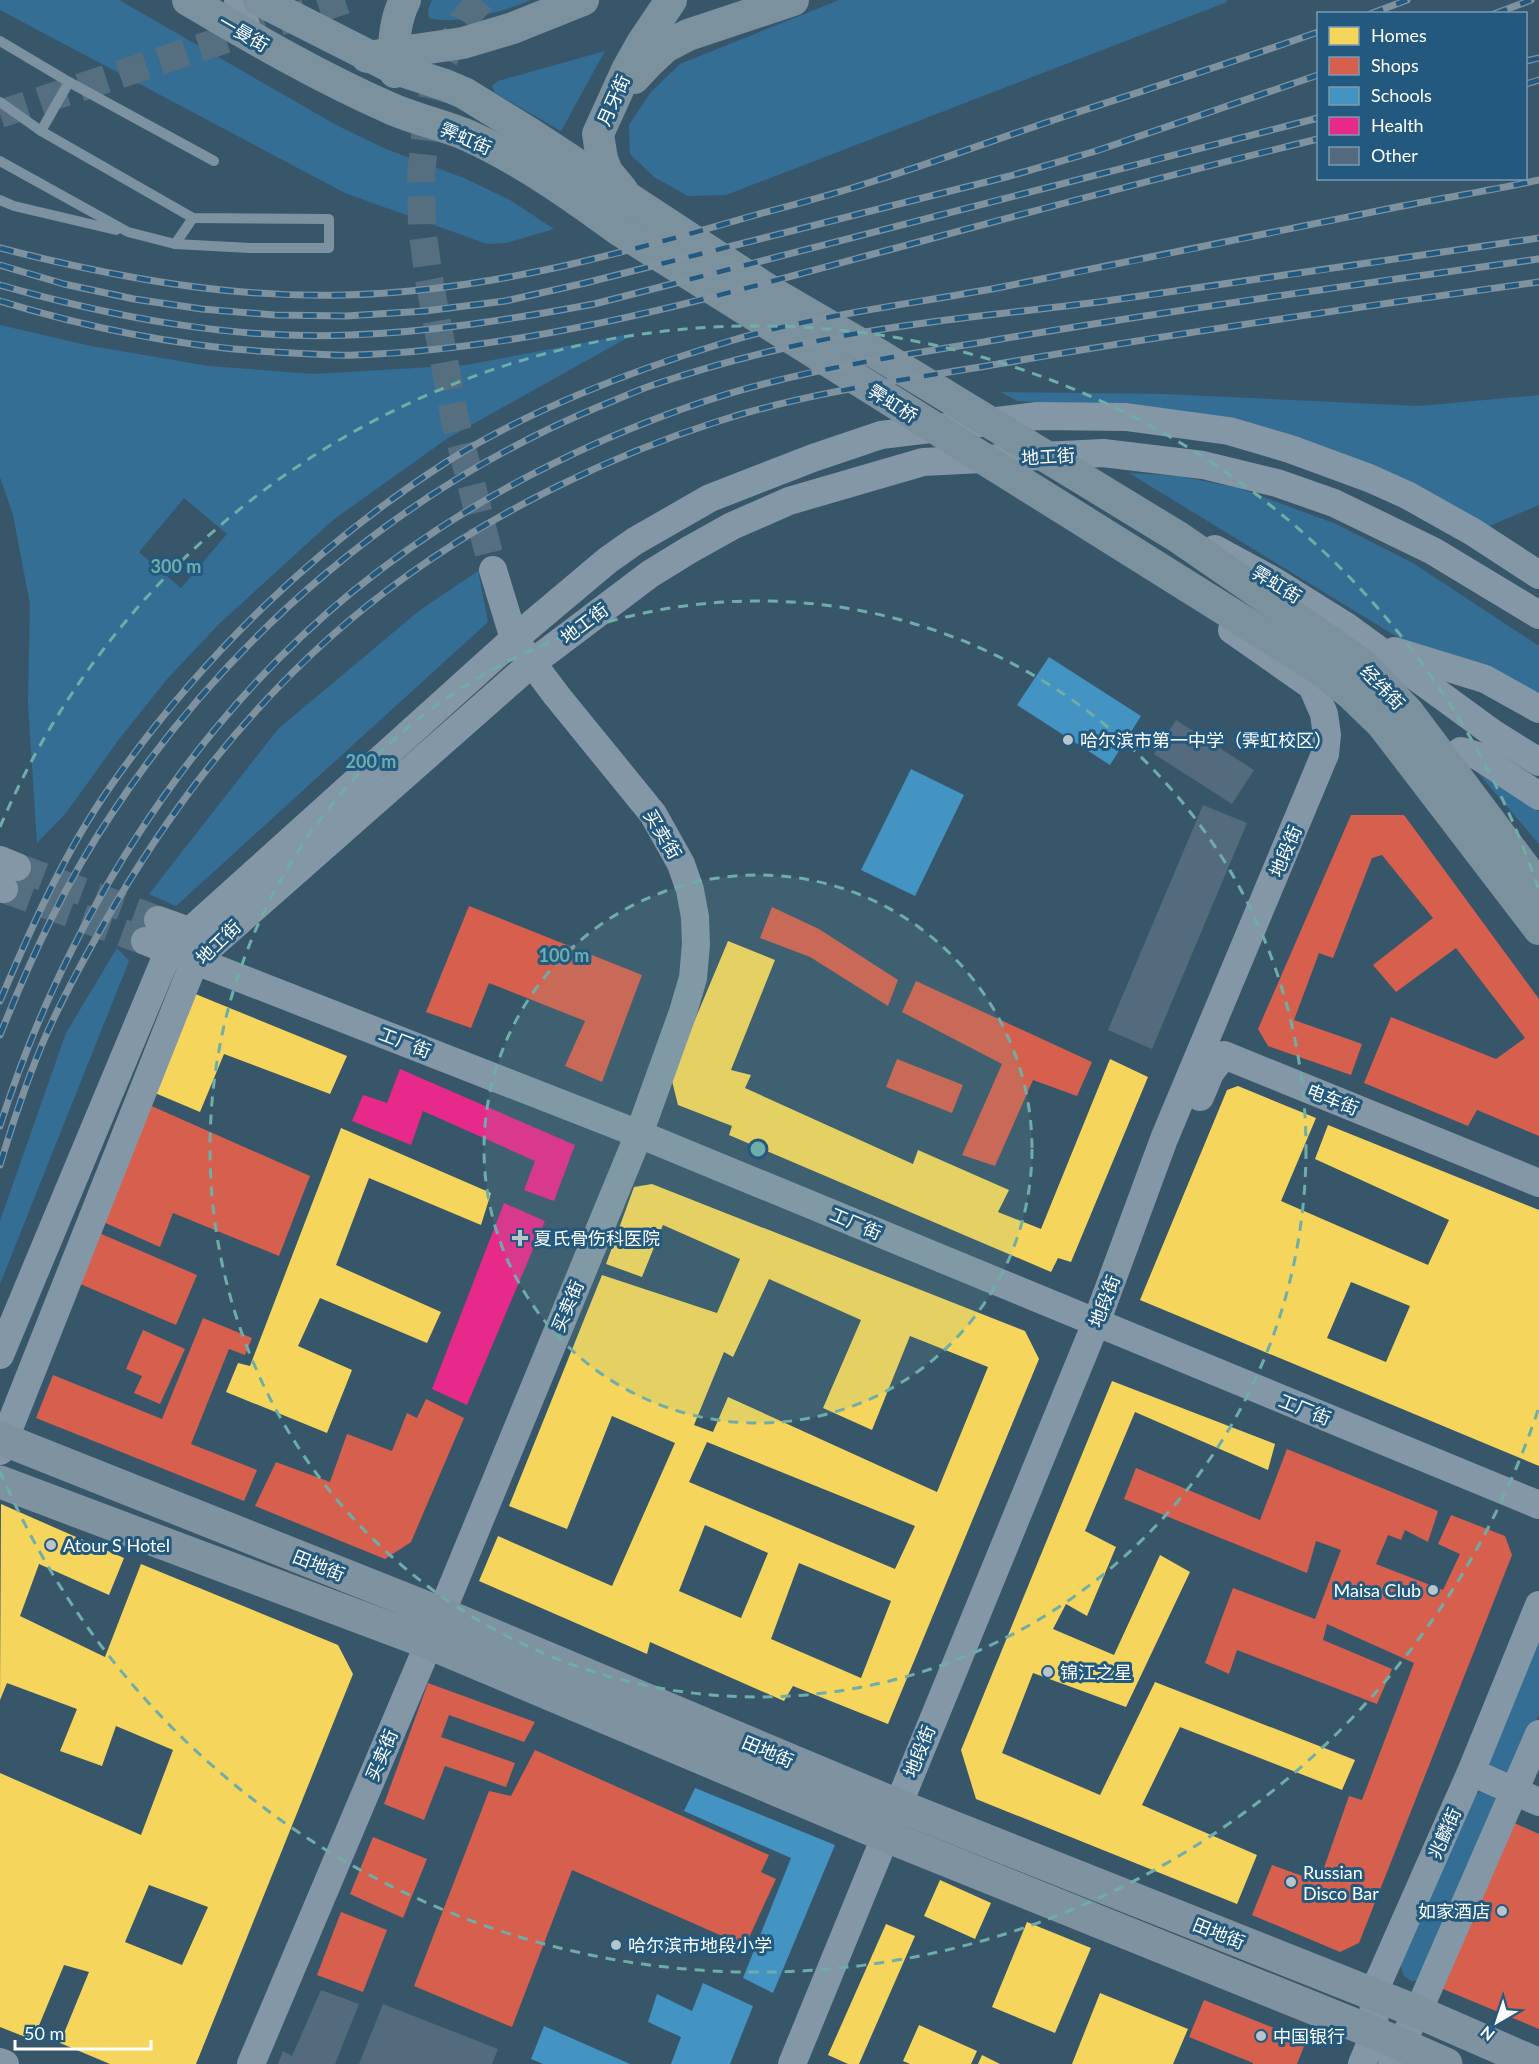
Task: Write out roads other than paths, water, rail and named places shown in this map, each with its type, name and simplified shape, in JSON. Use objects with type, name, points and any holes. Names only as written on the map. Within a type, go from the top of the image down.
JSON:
[{"type":"highway","name":"田地街","points":[[1,1443],[434,1628],[884,1835],[1389,2047],[1446,2064]]},
{"type":"highway","name":"田地街","points":[[0,1482],[434,1628],[897,1805],[1418,2012],[1537,2064]]},
{"type":"main road","name":"一曼街","points":[[188,0],[222,6],[249,36],[301,66]]},
{"type":"main road","name":"一曼街","points":[[259,0],[385,59]]},
{"type":"main road","points":[[385,59],[398,14],[405,0]]},
{"type":"main road","points":[[301,66],[385,59],[463,43],[539,18],[583,0]]},
{"type":"main road","name":"月牙街","points":[[642,208],[607,172],[602,159],[598,134],[627,70],[671,0]]},
{"type":"main road","points":[[609,112],[642,69],[665,47],[688,35],[793,0]]},
{"type":"main road","points":[[385,59],[414,103],[444,128]]},
{"type":"main road","name":"霁虹街","points":[[385,59],[464,93],[538,138],[642,208]]},
{"type":"main road","name":"霁虹街","points":[[301,66],[393,110],[467,135],[554,183],[619,230]]},
{"type":"main road","name":"霁虹桥","points":[[642,208],[773,293],[1178,537]]},
{"type":"main road","name":"霁虹桥","points":[[619,230],[1176,580]]},
{"type":"main road","name":"地工街","points":[[0,1355],[165,936],[608,560],[710,498],[813,458],[881,435],[1036,416],[1126,417],[1229,431],[1290,449],[1369,478],[1407,495],[1473,532],[1539,575]]},
{"type":"main road","name":"地工街","points":[[1,1443],[195,960],[532,663],[650,574],[732,526],[789,501],[923,462],[1103,453],[1212,467],[1277,483],[1334,502],[1433,551],[1539,615]]},
{"type":"main road","name":"霁虹街","points":[[1178,537],[1211,546],[1274,581],[1370,642],[1494,734],[1539,762]]},
{"type":"main road","name":"经纬街","points":[[1178,537],[1362,664],[1408,712],[1539,887]]},
{"type":"main road","name":"买卖街","points":[[251,2064],[639,1134],[693,978],[696,944],[695,917],[690,890],[681,864],[653,814],[514,639],[493,570]]},
{"type":"main road","name":"经纬街","points":[[1176,580],[1318,668],[1352,694],[1382,724],[1539,929]]},
{"type":"main road","name":"地段街","points":[[792,2064],[884,1835],[1096,1323],[1164,1139],[1326,754],[1327,735],[1324,714],[1312,686],[1201,609],[1176,580]]},
{"type":"main road","name":"霁虹街","points":[[1370,642],[1485,679],[1539,709]]},
{"type":"main road","points":[[1453,774],[1454,757],[1461,751],[1478,756],[1539,795]]},
{"type":"main road","name":"工厂街","points":[[165,936],[195,960],[639,1134],[1539,1505]]},
{"type":"main road","name":"电车街","points":[[1164,1139],[1192,1117],[1210,1073],[1224,1055],[1539,1183]]},
{"type":"main road","name":"兆麟街","points":[[1389,2047],[1373,1994],[1471,1772],[1539,1605]]},
{"type":"main road","name":"兆麟街","points":[[1362,2064],[1389,2047],[1418,2012],[1527,1797],[1539,1734]]},
{"type":"main road","points":[[1471,1772],[1527,1797]]},
{"type":"main road","points":[[0,2062],[5,2064]]},
{"type":"lane","points":[[0,40],[69,82],[214,160]]},
{"type":"lane","points":[[41,131],[69,82]]},
{"type":"lane","points":[[0,102],[41,131],[193,218],[329,219],[329,248],[250,248],[175,244],[14,206],[0,200]]},
{"type":"lane","points":[[0,160],[128,232]]},
{"type":"lane","points":[[175,244],[193,218]]},
{"type":"tunnel","points":[[0,114],[345,0]]},
{"type":"tunnel","points":[[481,0],[463,21],[442,63],[432,99],[421,174],[422,228],[455,420],[493,570]]},
{"type":"tunnel","points":[[17,867],[158,920]]},
{"type":"tunnel","points":[[4,889],[145,941]]},
{"type":"railway","points":[[1375,12],[1407,0]]},
{"type":"railway","points":[[1499,12],[1531,0]]},
{"type":"railway","points":[[0,248],[85,268],[170,284],[257,293],[344,295],[450,287],[606,256],[843,191],[1317,32]]},
{"type":"railway","points":[[1527,61],[1539,58]]},
{"type":"railway","points":[[0,265],[64,284],[134,299],[202,309],[275,315],[346,316],[425,311],[505,301],[1010,176],[1096,151],[1317,75]]},
{"type":"railway","points":[[1527,84],[1539,80]]},
{"type":"railway","points":[[0,285],[129,316],[173,324],[261,334],[350,335],[473,324],[594,304],[1317,118]]},
{"type":"railway","points":[[0,301],[108,329],[181,342],[256,351],[354,355],[495,342],[566,330],[705,299],[1064,203],[1317,139]]},
{"type":"railway","points":[[0,1001],[63,864],[93,812],[145,739],[221,650],[306,567],[352,530],[399,494],[448,461],[511,425],[580,394],[651,367],[790,325],[1002,287],[1539,180]]},
{"type":"railway","points":[[0,1035],[50,920],[96,838],[160,747],[211,685],[266,627],[326,574],[389,524],[456,480],[525,441],[644,388],[707,368],[840,336],[916,324],[1106,301],[1539,238]]},
{"type":"railway","points":[[0,1126],[27,1051],[59,977],[96,904],[138,834],[185,767],[237,704],[292,645],[352,592],[429,535],[511,486],[597,443],[685,408],[762,384],[842,366],[1135,317],[1539,259]]},
{"type":"railway","points":[[0,1165],[35,1062],[70,986],[132,877],[164,827],[199,780],[275,691],[317,649],[361,611],[443,551],[517,507],[596,468],[677,435],[751,412],[821,395],[892,381],[1133,342],[1539,282]]},
{"type":"place","name":"哈尔滨市第一中学（霁虹校区）","points":[[1068,740]]},
{"type":"place","name":"夏氏骨伤科医院","points":[[520,1238]]},
{"type":"place","name":"Atour S Hotel","points":[[51,1545]]},
{"type":"place","name":"Maisa Club","points":[[1433,1590]]},
{"type":"place","name":"锦江之星","points":[[1048,1672]]},
{"type":"place","name":"Russian Disco Bar","points":[[1291,1882]]},
{"type":"place","name":"如家酒店","points":[[1502,1911]]},
{"type":"place","name":"哈尔滨市地段小学","points":[[616,1945]]},
{"type":"place","name":"中国银行","points":[[1261,2036]]}]
